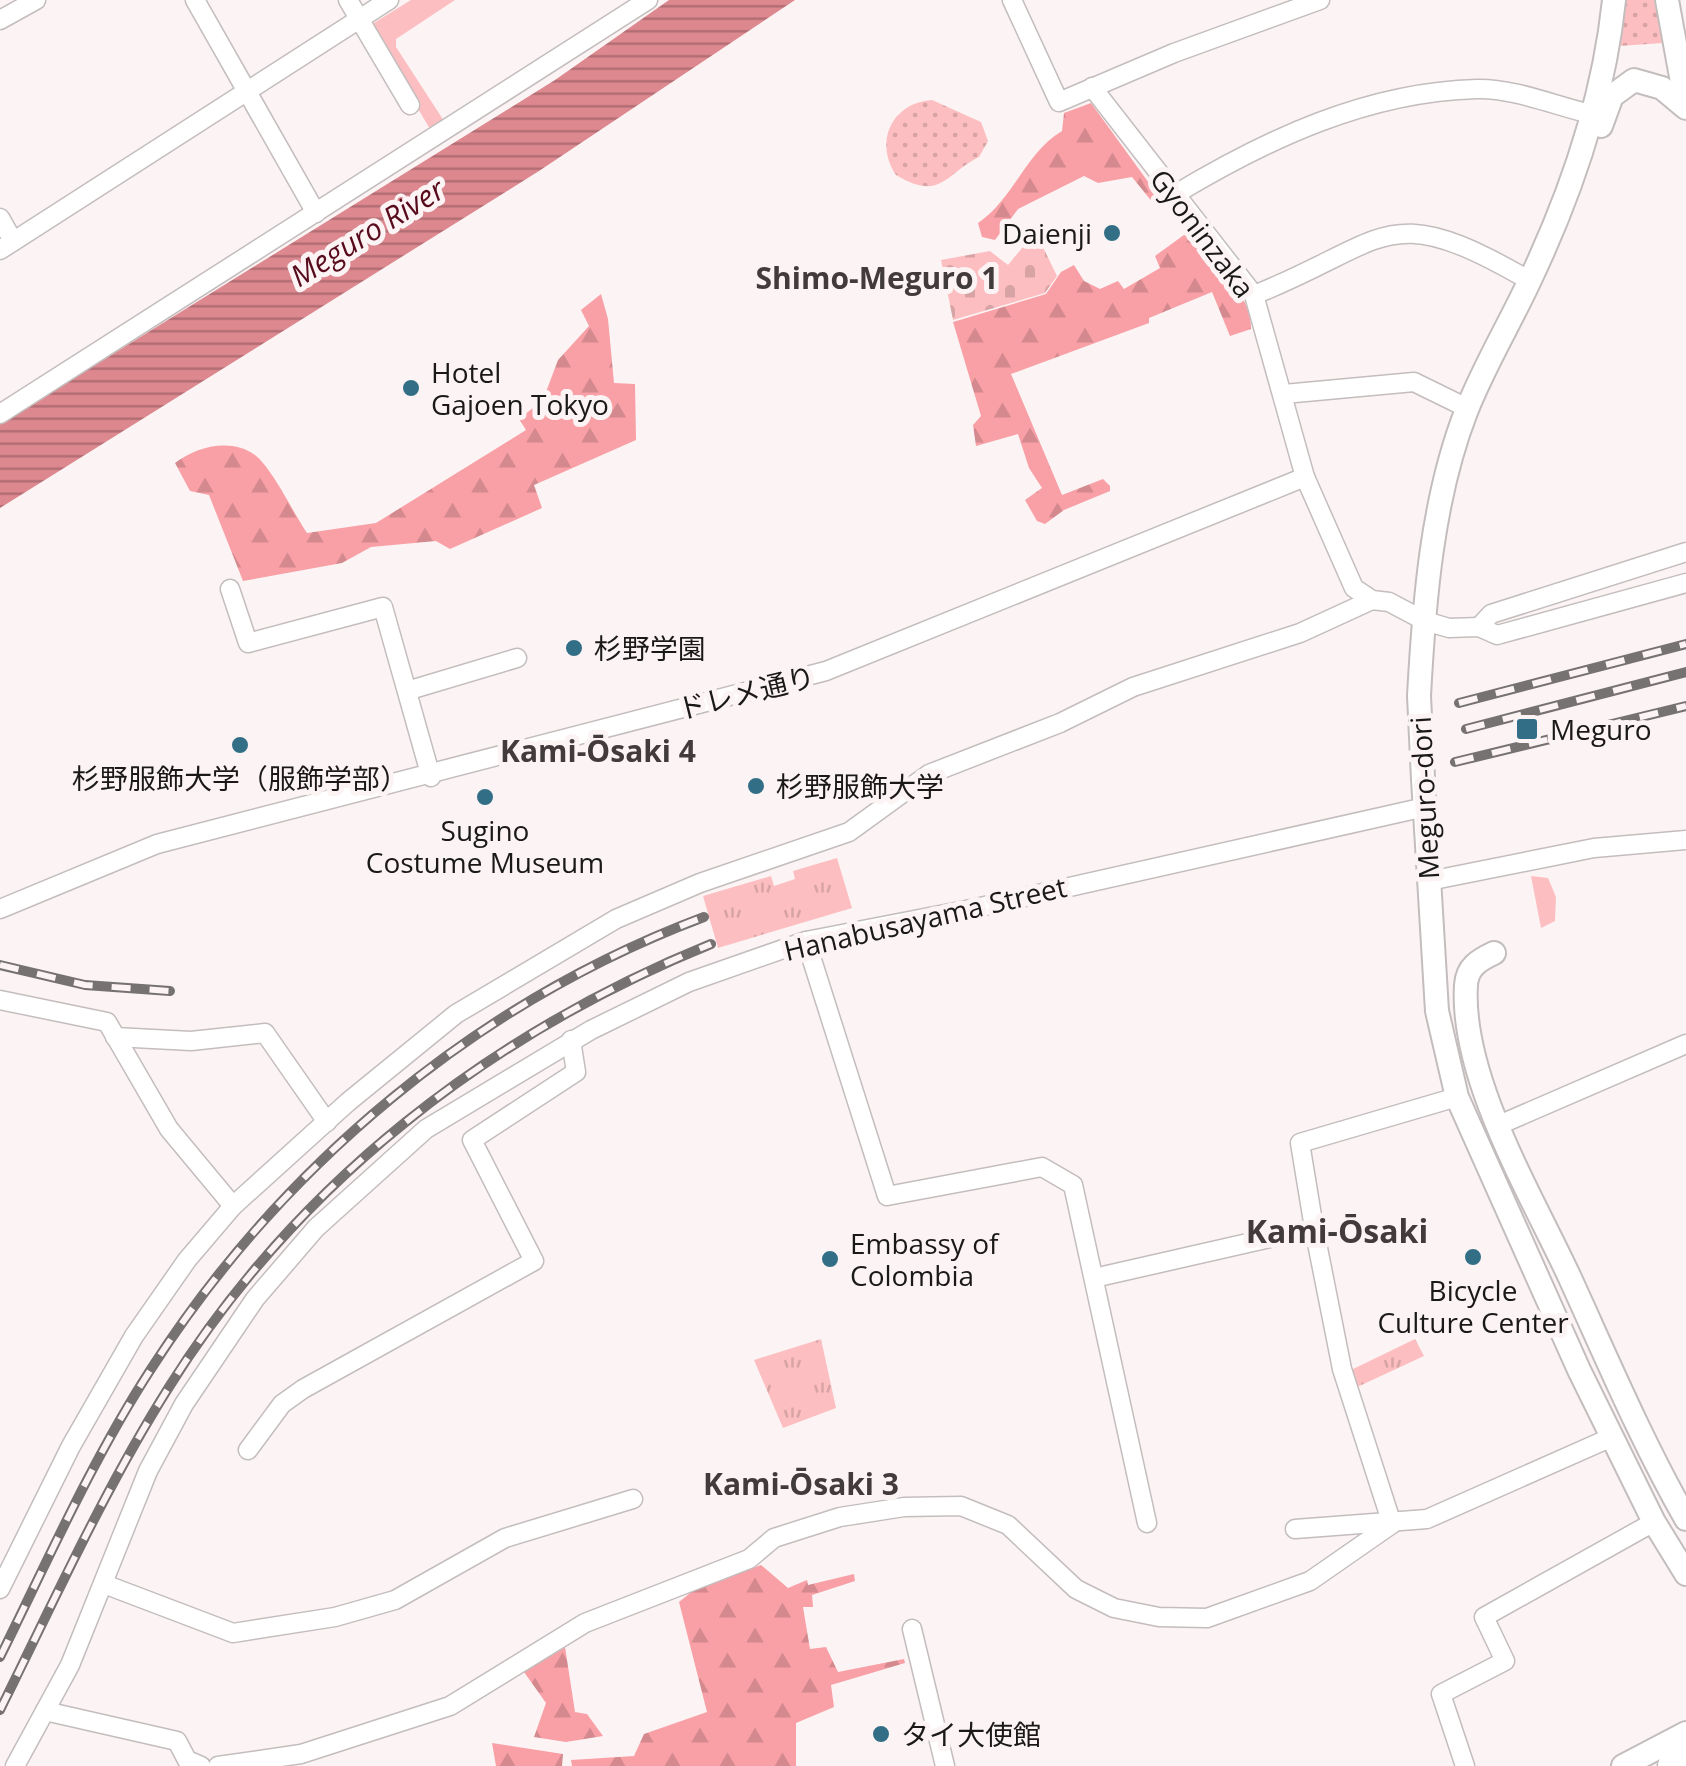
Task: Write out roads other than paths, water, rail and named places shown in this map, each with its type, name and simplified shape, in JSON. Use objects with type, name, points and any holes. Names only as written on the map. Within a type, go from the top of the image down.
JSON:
[{"type":"highway","points":[[1672,1766],[1686,1758]]},
{"type":"main road","name":"Meguro-dori","points":[[1614,0],[1581,153],[1530,281],[1467,408],[1446,482],[1425,621],[1419,696],[1424,808],[1438,1011],[1457,1096],[1494,1187],[1612,1438],[1654,1522],[1686,1574]]},
{"type":"main road","points":[[1667,0],[1686,106]]},
{"type":"main road","points":[[1581,153],[1599,132],[1612,96],[1634,80],[1662,88],[1686,106]]},
{"type":"main road","points":[[1494,952],[1472,966],[1466,986],[1478,1061],[1500,1124],[1680,1494],[1686,1519]]},
{"type":"main road","points":[[1623,1766],[1686,1733]]},
{"type":"street","points":[[0,20],[36,0]]},
{"type":"street","points":[[195,0],[316,212]]},
{"type":"street","points":[[348,0],[410,105]]},
{"type":"street","points":[[0,218],[6,245],[389,0]]},
{"type":"street","points":[[0,414],[648,0]]},
{"type":"street","points":[[1012,0],[1060,102],[1320,0]]},
{"type":"street","name":"Gyoninzaka","points":[[1092,87],[1254,296],[1305,478],[1343,570],[1354,588],[1372,600]]},
{"type":"street","points":[[1174,196],[1238,158],[1314,122],[1395,99],[1481,89],[1590,114]]},
{"type":"street","points":[[1254,296],[1376,236],[1409,231],[1438,234],[1530,281]]},
{"type":"street","points":[[1284,394],[1414,382],[1467,408]]},
{"type":"street","name":"ドレメ通り","points":[[0,909],[157,844],[838,668],[1305,478]]},
{"type":"street","points":[[1479,627],[1491,614],[1686,552]]},
{"type":"street","points":[[0,1588],[71,1446],[134,1336],[187,1260],[233,1206],[456,1014],[616,918],[700,883],[849,832],[929,774],[1060,723],[1133,686],[1300,632],[1372,600],[1389,602],[1425,621],[1449,628],[1479,627],[1497,635],[1686,582]]},
{"type":"street","points":[[230,588],[248,642],[384,606],[431,776]]},
{"type":"street","points":[[410,690],[517,658]]},
{"type":"street","name":"Hanabusayama Street","points":[[15,1766],[104,1584],[148,1471],[184,1404],[255,1298],[316,1228],[426,1130],[570,1040],[689,982],[806,941],[995,904],[1424,808]]},
{"type":"street","points":[[1429,881],[1623,843],[1686,840]]},
{"type":"street","points":[[806,941],[887,1196],[1042,1168],[1073,1184],[1147,1523]]},
{"type":"street","points":[[0,1000],[107,1022],[169,1129],[233,1206]]},
{"type":"street","points":[[115,1037],[191,1042],[265,1033],[327,1122]]},
{"type":"street","points":[[248,1450],[282,1404],[303,1389],[534,1260],[472,1140],[576,1072],[570,1040]]},
{"type":"street","points":[[1500,1124],[1686,1044]]},
{"type":"street","points":[[1392,1524],[1342,1368],[1300,1143],[1457,1096]]},
{"type":"street","points":[[1094,1278],[1314,1228]]},
{"type":"street","points":[[1295,1529],[1427,1519],[1612,1438]]},
{"type":"street","points":[[104,1584],[233,1633],[335,1617],[395,1600],[505,1538],[633,1498]]},
{"type":"street","points":[[218,1766],[301,1754],[400,1726],[450,1706],[585,1623],[749,1559],[774,1538],[840,1518],[904,1507],[961,1506],[1008,1526],[1076,1589],[1114,1608],[1159,1617],[1206,1618],[1310,1581],[1392,1524]]},
{"type":"street","points":[[1464,1766],[1442,1694],[1505,1662],[1484,1617],[1654,1522]]},
{"type":"street","points":[[912,1629],[945,1766]]},
{"type":"street","points":[[45,1711],[177,1742],[187,1760],[201,1766]]},
{"type":"water","name":"Meguro River","points":[[669,0],[795,0],[539,171],[0,508],[0,424],[555,80]]},
{"type":"railway","points":[[1459,703],[1686,644]]},
{"type":"railway","points":[[1466,729],[1686,672]]},
{"type":"railway","points":[[1455,762],[1686,706]]},
{"type":"railway","points":[[0,1657],[71,1511],[151,1369],[203,1294],[261,1224],[324,1159],[392,1098],[464,1044],[540,995],[620,952],[704,917]]},
{"type":"railway","points":[[0,1710],[80,1546],[145,1426],[220,1313],[276,1244],[338,1181],[405,1123],[476,1070],[551,1022],[711,944]]},
{"type":"railway","points":[[0,965],[85,985],[170,991]]},
{"type":"place","name":"Daienji","points":[[1112,233]]},
{"type":"place","name":"Hotel Gajoen Tokyo","points":[[411,388]]},
{"type":"place","name":"杉野学園","points":[[574,648]]},
{"type":"place","name":"Meguro","points":[[1527,729]]},
{"type":"place","name":"杉野服飾大学（服飾学部）","points":[[240,745]]},
{"type":"place","name":"杉野服飾大学","points":[[756,786]]},
{"type":"place","name":"Sugino Costume Museum","points":[[485,797]]},
{"type":"place","name":"Bicycle Culture Center","points":[[1473,1257]]},
{"type":"place","name":"Embassy of Colombia","points":[[830,1259]]},
{"type":"place","name":"タイ大使館","points":[[881,1734]]},
{"type":"district","name":"Shimo-Meguro 1","points":[[877,277]]},
{"type":"district","name":"Kami-Ōsaki 4","points":[[598,750]]},
{"type":"district","name":"Kami-Ōsaki","points":[[1337,1230]]},
{"type":"district","name":"Kami-Ōsaki 3","points":[[801,1483]]}]
